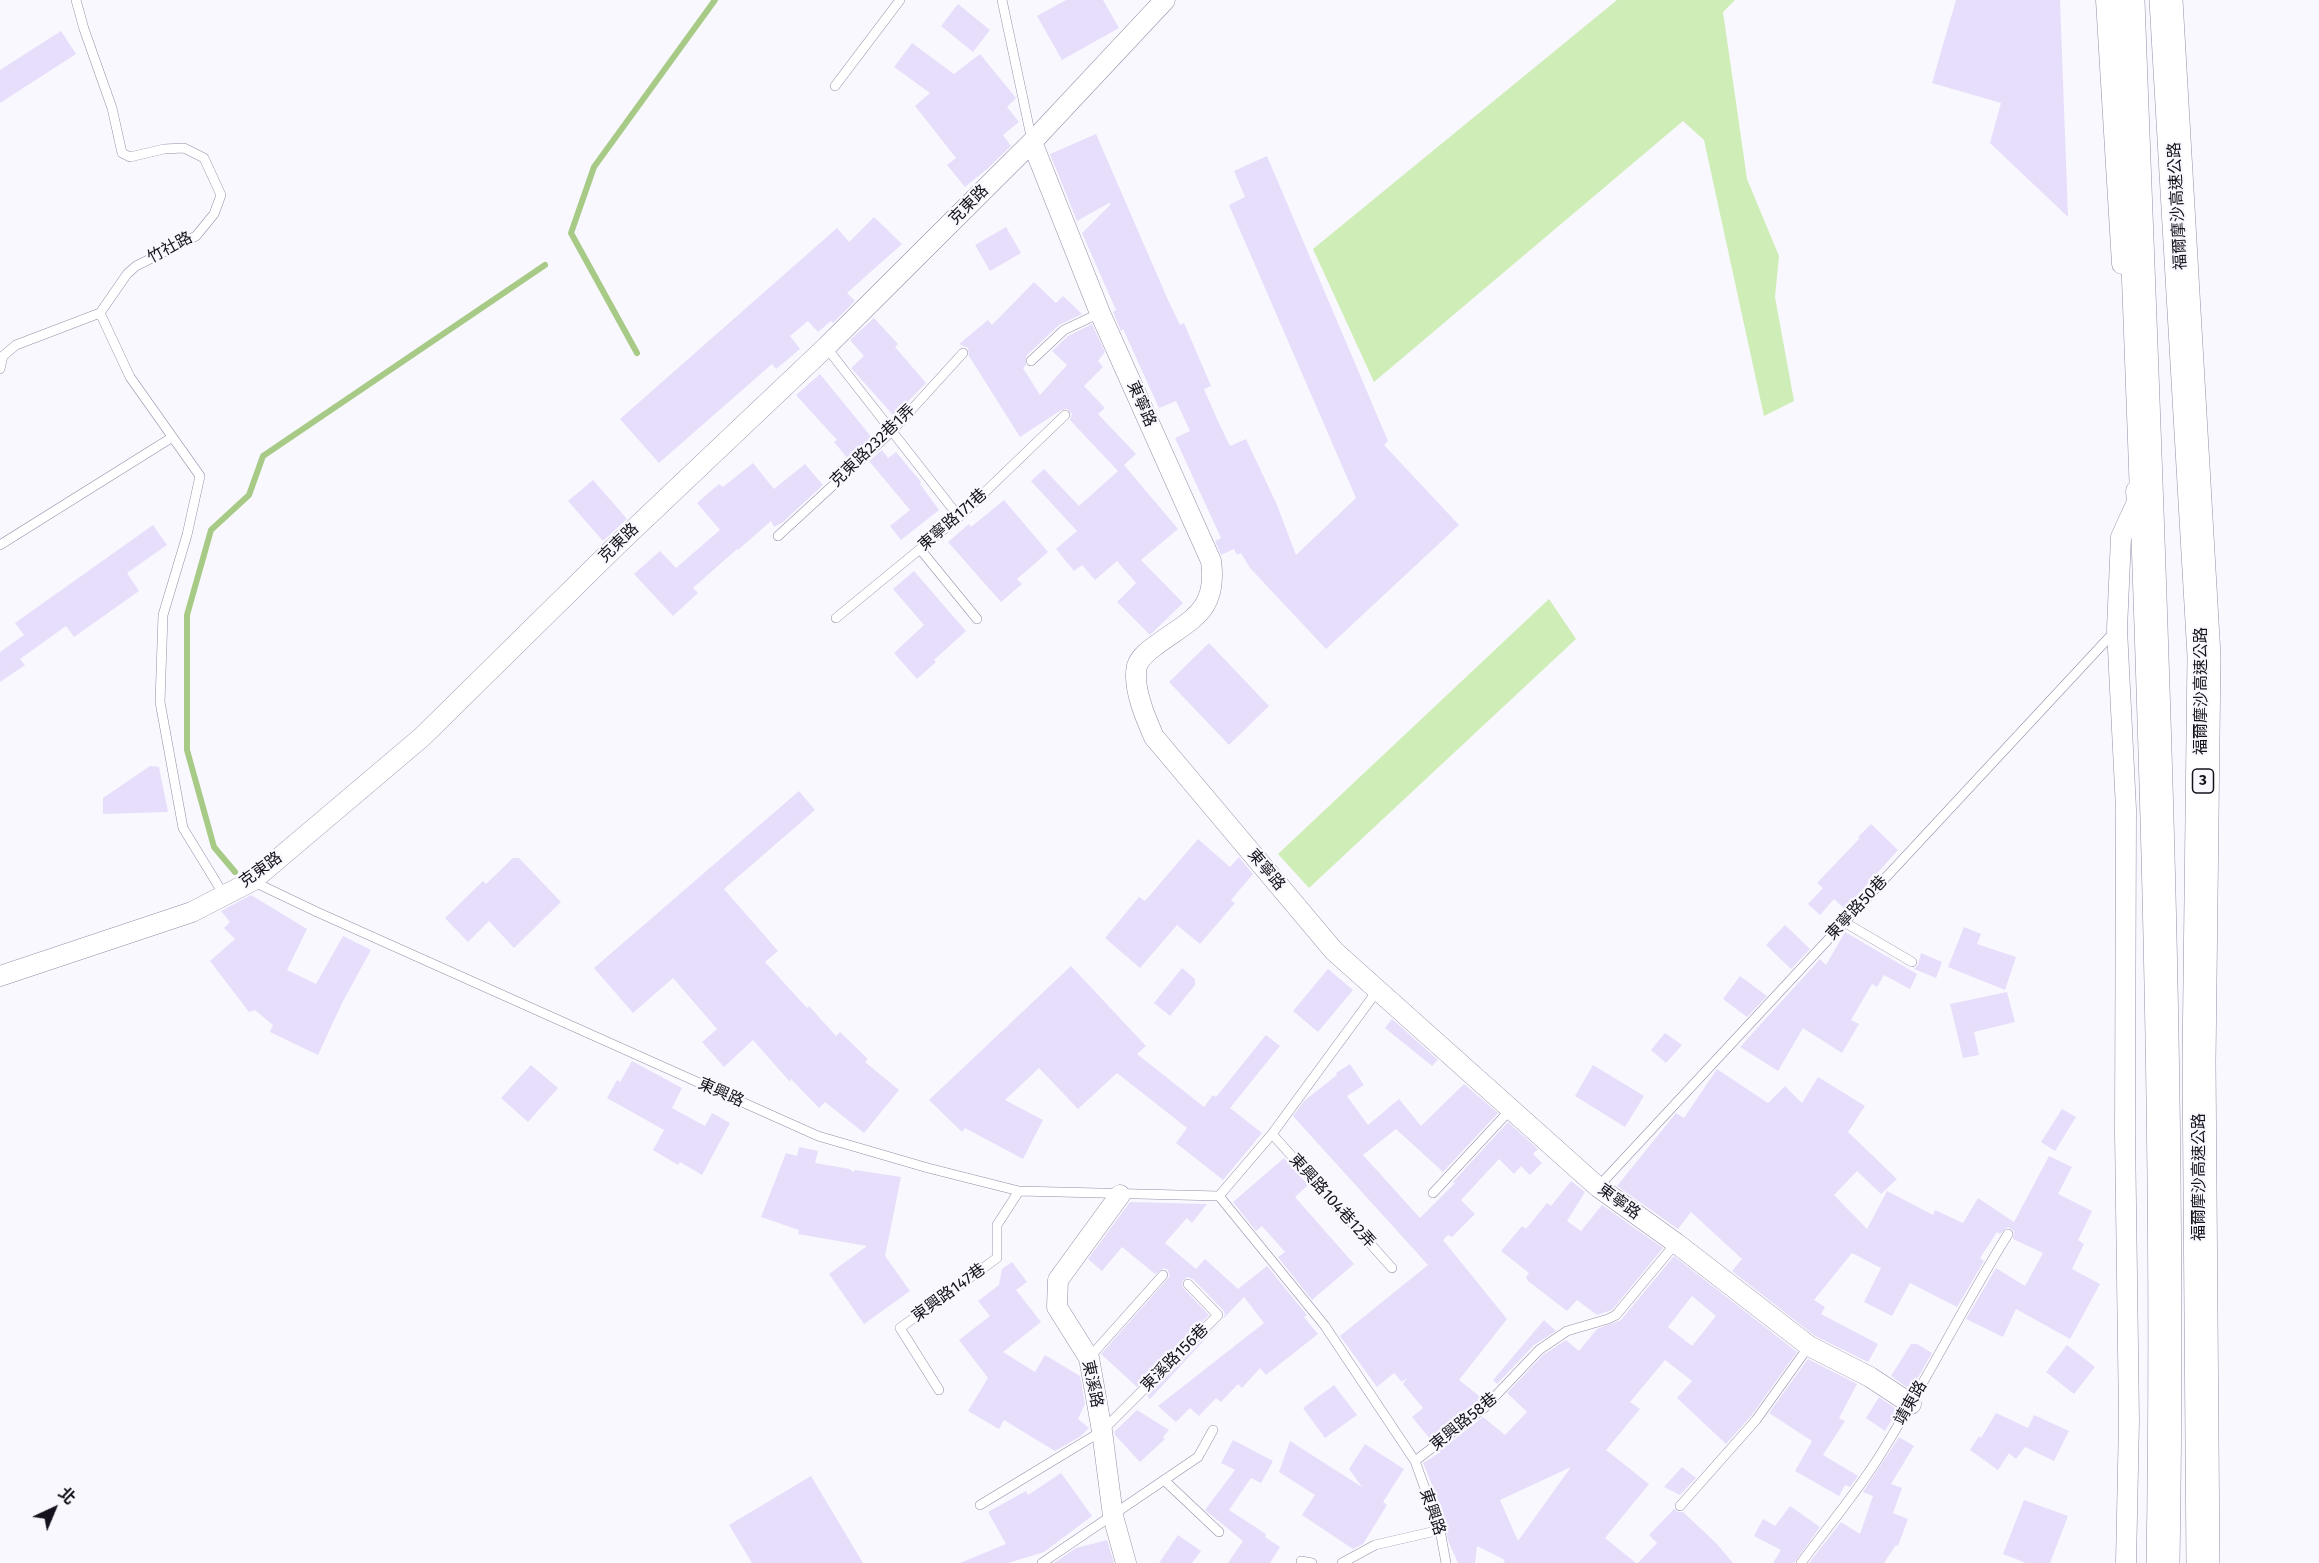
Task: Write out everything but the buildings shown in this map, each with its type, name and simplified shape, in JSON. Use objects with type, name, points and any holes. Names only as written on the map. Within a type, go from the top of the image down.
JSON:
[{"type":"highway","points":[[2128,0],[2160,904],[2165,1450],[2163,1563]]},
{"type":"highway","name":"福爾摩沙高速公路","points":[[2166,0],[2204,656],[2199,1062],[2203,1563]]},
{"type":"street","name":"克東路","points":[[0,976],[192,912],[252,881],[422,738],[616,546],[826,347],[1032,142],[1165,0]]},
{"type":"street","points":[[2106,0],[2137,502],[2121,537],[2116,629],[2126,809],[2125,1133],[2129,1420],[2127,1563]]},
{"type":"street","name":"東寧路","points":[[1032,142],[1100,313],[1211,561],[1214,577],[1212,595],[1202,611],[1140,660],[1137,668],[1140,708],[1154,738],[1334,951],[1598,1187],[1676,1243],[1809,1346],[1870,1377],[1911,1404]]},
{"type":"street","name":"東溪路","points":[[1120,1195],[1058,1280],[1057,1308],[1089,1358],[1102,1431],[1113,1516],[1126,1563]]},
{"type":"lane","name":"竹社路","points":[[76,0],[112,108],[122,153],[130,157],[164,149],[184,148],[204,158],[221,195],[214,214],[196,237],[136,266],[127,274],[100,313]]},
{"type":"lane","points":[[835,86],[900,0]]},
{"type":"lane","points":[[1002,0],[1032,142]]},
{"type":"lane","points":[[0,369],[3,356],[16,345],[100,313],[130,377],[200,476],[187,535],[163,615],[160,702],[183,828],[224,895]]},
{"type":"lane","points":[[1030,361],[1064,330],[1100,313]]},
{"type":"lane","points":[[826,347],[959,517]]},
{"type":"lane","name":"克東路232巷1弄","points":[[778,536],[892,431],[963,353]]},
{"type":"lane","name":"東寧路171巷","points":[[836,618],[959,517],[1065,415]]},
{"type":"lane","points":[[0,544],[171,438]]},
{"type":"lane","points":[[920,549],[977,619]]},
{"type":"lane","name":"東寧路50巷","points":[[1598,1187],[2116,629]]},
{"type":"lane","name":"東興路","points":[[252,881],[818,1136],[1019,1191],[1219,1196]]},
{"type":"lane","points":[[1844,922],[1912,962]]},
{"type":"lane","points":[[1219,1196],[1272,1134],[1377,991]]},
{"type":"lane","points":[[1433,1193],[1511,1109]]},
{"type":"lane","name":"東興路104巷12弄","points":[[1272,1134],[1392,1268]]},
{"type":"lane","name":"東興路147巷","points":[[939,1390],[900,1328],[997,1258],[997,1226],[1019,1191]]},
{"type":"lane","name":"東興路58巷","points":[[1219,1196],[1325,1326],[1414,1461],[1484,1408],[1539,1350],[1567,1331],[1616,1315],[1676,1243]]},
{"type":"lane","name":"靖東路","points":[[1801,1563],[1875,1462],[1911,1404],[1974,1288],[2008,1234]]},
{"type":"lane","points":[[1089,1358],[1163,1275]]},
{"type":"lane","name":"東溪路156巷","points":[[1102,1431],[1218,1315],[1188,1284]]},
{"type":"lane","points":[[1680,1506],[1756,1420],[1809,1346]]},
{"type":"lane","points":[[1041,1563],[1198,1457],[1213,1430]]},
{"type":"lane","points":[[980,1505],[1102,1431]]},
{"type":"lane","name":"東興路","points":[[1414,1461],[1440,1530],[1446,1563]]},
{"type":"lane","points":[[1165,1480],[1219,1532]]},
{"type":"lane","points":[[1342,1563],[1375,1545],[1440,1530]]},
{"type":"lane","points":[[1302,1561],[1312,1563]]},
{"type":"green space","points":[[1617,0],[1735,0],[1723,12],[1747,179],[1779,256],[1775,297],[1794,401],[1764,416],[1704,140],[1683,121],[1374,382],[1313,249]]},
{"type":"green space","points":[[1549,599],[1576,639],[1309,888],[1278,854]]},
{"type":"waterway","points":[[637,353],[571,233],[594,167],[715,0]]},
{"type":"waterway","points":[[235,872],[214,847],[187,750],[187,615],[211,530],[249,495],[263,456],[545,265]]}]
